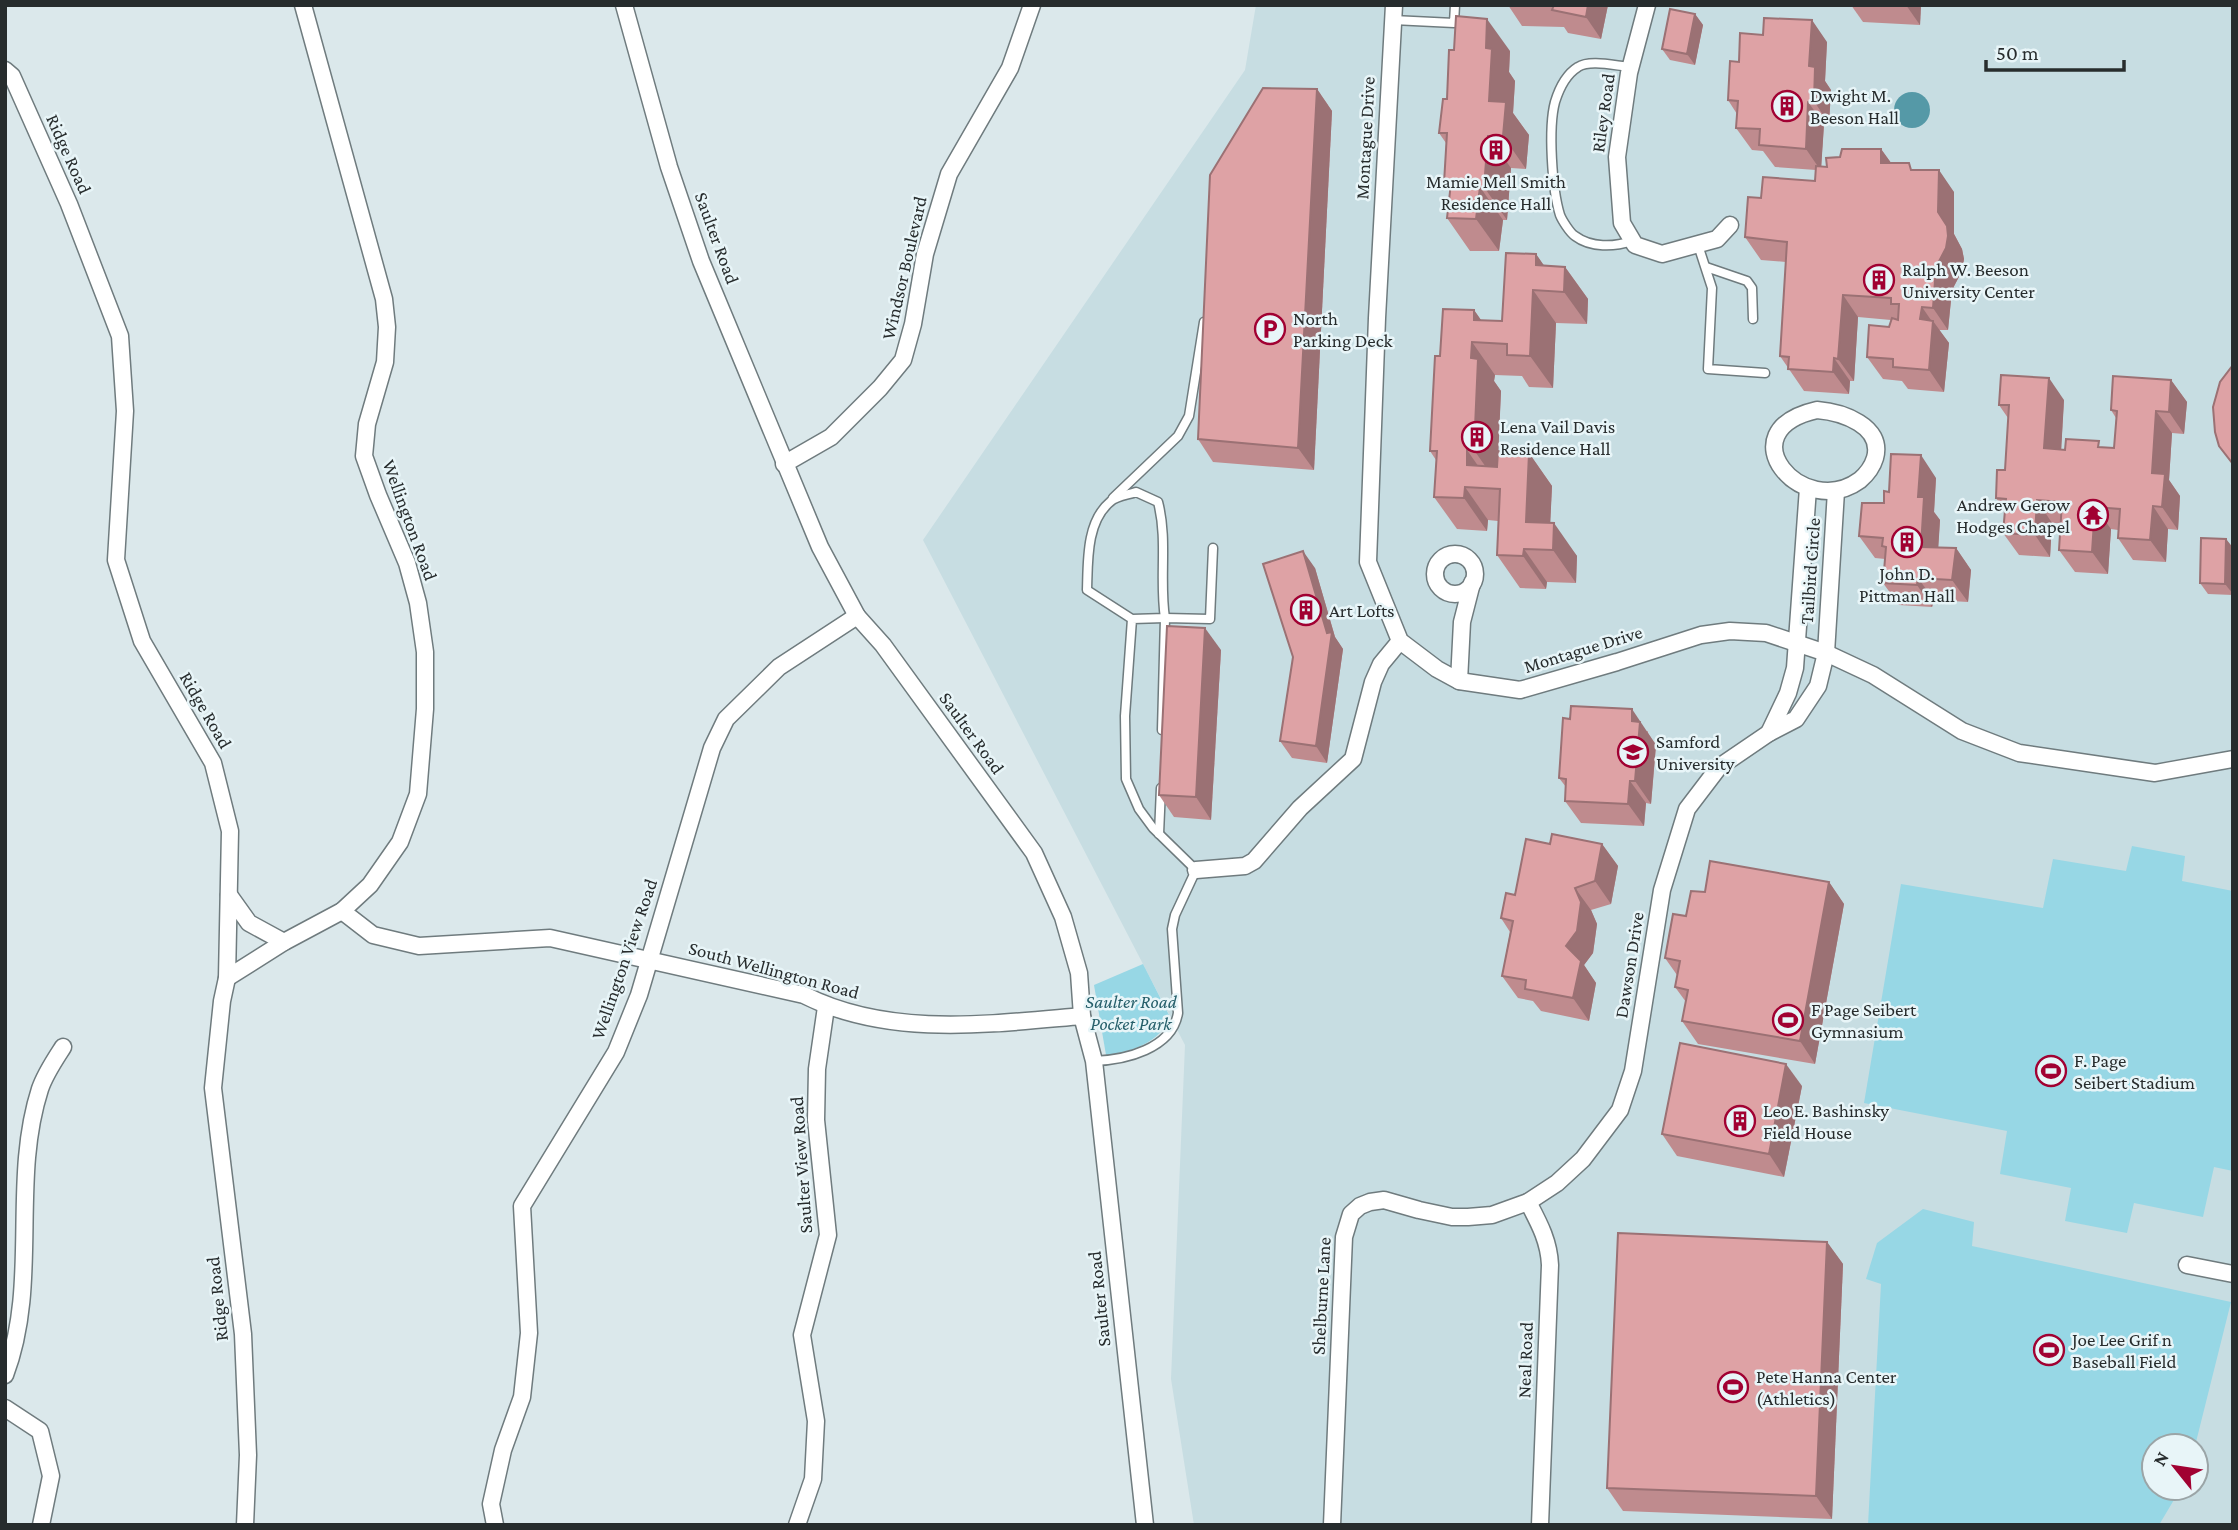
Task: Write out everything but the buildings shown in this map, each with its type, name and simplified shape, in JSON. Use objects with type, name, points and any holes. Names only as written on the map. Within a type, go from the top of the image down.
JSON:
[{"type":"street","name":"Wellington Road","points":[[227,978],[284,942],[342,911],[370,885],[400,842],[418,794],[425,709],[425,652],[418,603],[407,563],[364,456],[367,424],[385,362],[387,327],[384,299],[303,5]]},
{"type":"street","name":"Saulter Road","points":[[624,5],[669,167],[701,261],[820,547],[857,616],[883,645],[1034,853],[1063,917],[1079,973],[1082,1016],[1094,1061],[1145,1525]]},
{"type":"street","name":"Windsor Boulevard","points":[[785,464],[831,437],[880,388],[903,360],[913,324],[925,254],[948,174],[1010,68],[1032,5]]},
{"type":"street","name":"Riley Road","points":[[1632,241],[1622,223],[1617,157],[1631,67],[1647,5]]},
{"type":"street","name":"Montague Drive","points":[[1393,13],[1368,562],[1400,641],[1437,669],[1459,681],[1520,690],[1701,635],[1730,631],[1766,633],[1826,653],[1873,675],[1962,732],[2019,754],[2155,773],[2233,759]]},
{"type":"street","name":"Ridge Road","points":[[5,70],[12,76],[69,204],[120,336],[125,411],[116,560],[142,640],[213,763],[230,831],[227,978],[213,1088],[243,1334],[248,1455],[245,1525]]},
{"type":"street","points":[[1632,241],[1635,245],[1662,254],[1717,239],[1730,225]]},
{"type":"street","name":"Tailbird Circle","points":[[1806,412],[1840,413],[1860,424],[1874,439],[1876,449],[1872,466],[1865,476],[1852,486],[1836,491],[1808,488],[1776,464],[1774,445],[1777,435],[1793,419],[1806,412]]},
{"type":"street","name":"Tailbird Circle","points":[[1798,644],[1808,488]]},
{"type":"street","name":"Tailbird Circle","points":[[1826,653],[1836,491]]},
{"type":"street","points":[[1459,681],[1462,622],[1474,573],[1470,562],[1453,554],[1441,560],[1435,571],[1435,578],[1462,622]]},
{"type":"street","points":[[1442,590],[1461,593],[1472,583]]},
{"type":"street","name":"Wellington View Road","points":[[495,1525],[491,1504],[503,1450],[522,1397],[529,1333],[522,1206],[616,1052],[650,960],[712,748],[726,719],[779,667],[857,616]]},
{"type":"street","points":[[1196,870],[1245,866],[1254,861],[1300,808],[1353,759],[1373,682],[1381,664],[1400,641]]},
{"type":"street","points":[[1769,733],[1788,693],[1796,668],[1798,644]]},
{"type":"street","name":"Dawson Drive","points":[[1528,1202],[1557,1183],[1583,1159],[1620,1110],[1633,1072],[1662,891],[1684,817],[1696,794],[1719,767],[1769,733],[1796,719],[1818,687],[1826,653]]},
{"type":"street","points":[[229,895],[250,923],[284,942]]},
{"type":"street","name":"South Wellington Road","points":[[342,911],[373,935],[419,946],[550,938],[804,995],[827,1007],[890,1021],[968,1025],[1082,1016]]},
{"type":"street","name":"Saulter View Road","points":[[797,1525],[813,1479],[816,1421],[802,1335],[828,1235],[816,1121],[817,1069],[827,1007]]},
{"type":"street","points":[[5,1375],[16,1347],[24,1291],[27,1144],[40,1089],[47,1071],[62,1047]]},
{"type":"street","name":"Shelburne Lane","points":[[1332,1525],[1344,1237],[1351,1214],[1360,1206],[1384,1200],[1419,1210],[1460,1217],[1492,1214],[1528,1202]]},
{"type":"street","name":"Neal Road","points":[[1528,1202],[1544,1232],[1550,1265],[1540,1525]]},
{"type":"street","points":[[2187,1265],[2233,1274]]},
{"type":"street","points":[[5,1408],[40,1431],[51,1476],[41,1525]]},
{"type":"lane","points":[[1393,13],[1454,23],[1455,5]]},
{"type":"lane","points":[[1631,67],[1595,64],[1580,66],[1563,80],[1554,104],[1551,157],[1560,216],[1575,236],[1599,246],[1632,241]]},
{"type":"lane","points":[[1698,245],[1712,288],[1708,369],[1765,373]]},
{"type":"lane","points":[[1706,267],[1747,281],[1752,288],[1753,318]]},
{"type":"lane","points":[[1205,314],[1189,416],[1178,436],[1098,515],[1088,550],[1087,590],[1132,619],[1210,619],[1213,548]]},
{"type":"lane","points":[[1111,500],[1136,492],[1158,502],[1164,523],[1162,740]]},
{"type":"lane","points":[[1094,1061],[1111,1061],[1152,1047],[1170,1034],[1176,1023],[1178,1013],[1172,929],[1175,915],[1196,870],[1159,834],[1139,809],[1126,779],[1125,716],[1132,619]]},
{"type":"lane","points":[[1159,834],[1161,780]]},
{"type":"shaded area","name":"Samford University","points":[[1256,5],[2233,5],[2233,1525],[1194,1525],[1171,1379],[1185,1045],[923,540],[1245,70]]},
{"type":"shaded area","points":[[1912,92],[1925,97],[1930,110],[1925,123],[1912,128],[1899,123],[1894,110],[1899,97]]},
{"type":"green space","name":"F. Page Seibert Stadium","points":[[2132,846],[2185,856],[2182,881],[2233,891],[2233,1171],[2214,1167],[2203,1217],[2134,1203],[2127,1233],[2065,1221],[2071,1188],[2000,1174],[2007,1131],[1864,1103],[1901,884],[2043,908],[2053,859],[2126,871]]},
{"type":"green space","name":"Saulter Road Pocket Park","points":[[1143,964],[1169,1015],[1166,1024],[1145,1044],[1106,1055],[1094,985]]},
{"type":"green space","name":"Joe Lee Grif n Baseball Field","points":[[1923,1209],[1974,1222],[1972,1246],[2231,1302],[2198,1432],[2140,1432],[2140,1502],[2173,1502],[2159,1525],[1868,1525],[1881,1284],[1866,1279],[1877,1243]]},
{"type":"place","name":"Dwight M. Beeson Hall","points":[[1787,106]]},
{"type":"place","name":"Mamie Mell Smith Residence Hall","points":[[1496,150]]},
{"type":"place","name":"Ralph W. Beeson University Center","points":[[1879,280]]},
{"type":"place","name":"North Parking Deck","points":[[1270,329]]},
{"type":"place","name":"Lena Vail Davis Residence Hall","points":[[1477,437]]},
{"type":"place","name":"Andrew Gerow Hodges Chapel","points":[[2093,515]]},
{"type":"place","name":"John D. Pittman Hall","points":[[1907,542]]},
{"type":"place","name":"Art Lofts","points":[[1306,610]]},
{"type":"place","name":"Samford University","points":[[1633,752]]},
{"type":"place","name":"F Page Seibert Gymnasium","points":[[1788,1020]]},
{"type":"place","name":"F. Page Seibert Stadium","points":[[2051,1071]]},
{"type":"place","name":"Leo E. Bashinsky Field House","points":[[1740,1121]]},
{"type":"place","name":"Joe Lee Grif n Baseball Field","points":[[2049,1350]]},
{"type":"place","name":"Pete Hanna Center (Athletics)","points":[[1733,1387]]}]
